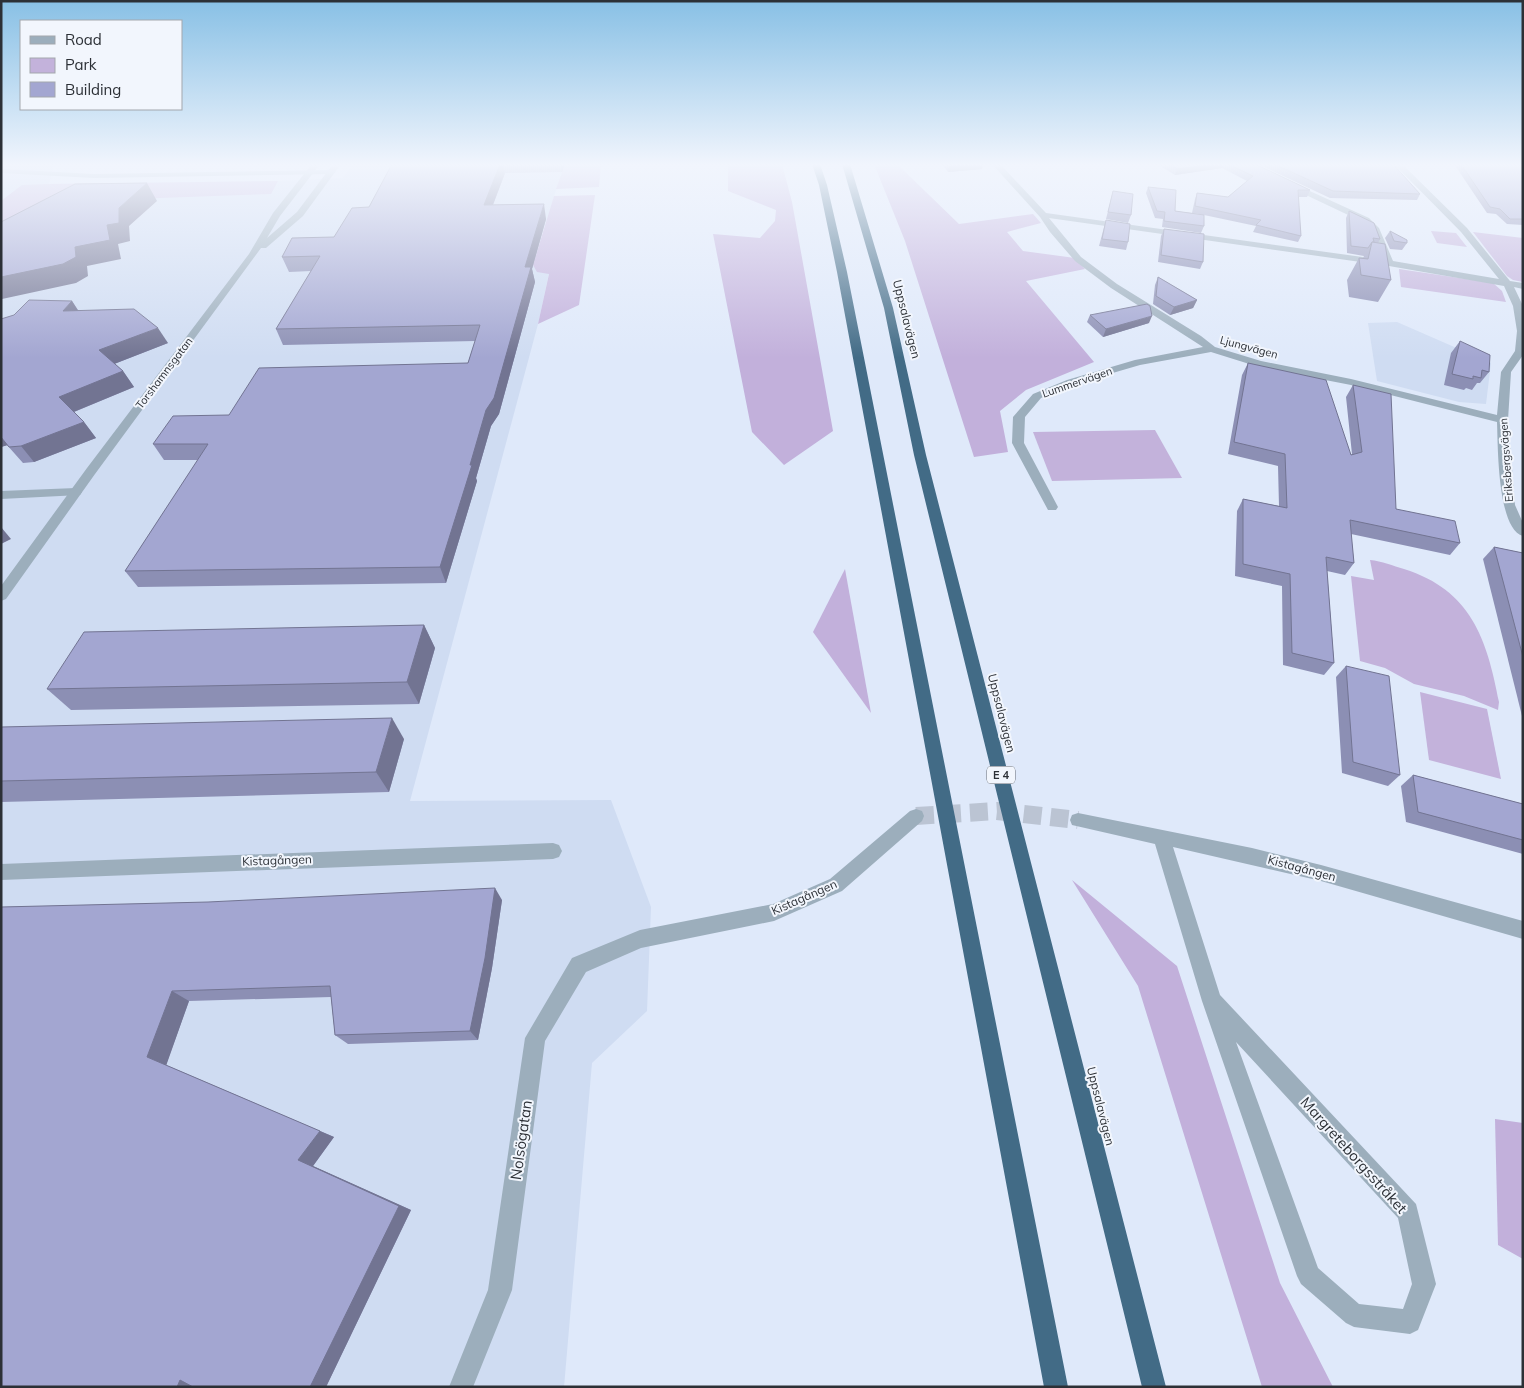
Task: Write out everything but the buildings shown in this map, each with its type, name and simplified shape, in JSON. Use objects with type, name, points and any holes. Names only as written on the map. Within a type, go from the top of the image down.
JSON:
[{"type":"highway","points":[[832,229],[842,272],[1056,1387]]},
{"type":"highway","name":"Uppsalavägen","points":[[865,229],[912,408],[923,464],[1154,1387]]},
{"type":"street","name":"Torshamnsgatan","points":[[1,596],[253,255],[268,229]]},
{"type":"street","name":"Torshamnsgatan","points":[[253,255],[283,229]]},
{"type":"street","name":"Ljungvägen","points":[[1052,229],[1078,259],[1114,286],[1198,338],[1211,349],[1259,364],[1351,382],[1502,420]]},
{"type":"street","points":[[1147,229],[1389,263],[1523,286]]},
{"type":"street","points":[[1375,229],[1389,263]]},
{"type":"street","name":"Eriksbergsvägen","points":[[1463,229],[1508,284],[1518,306],[1522,332],[1520,351],[1506,372],[1502,420],[1509,505],[1518,527],[1523,532]]},
{"type":"street","name":"Lummervägen","points":[[1052,507],[1018,442],[1019,417],[1037,396],[1071,382],[1139,362],[1211,349]]},
{"type":"street","points":[[1,495],[76,492]]},
{"type":"street","name":"Kistagången","points":[[640,939],[774,912],[836,885],[916,816]]},
{"type":"street","name":"Kistagången","points":[[1078,820],[1252,856],[1313,871],[1523,930]]},
{"type":"street","name":"Margreteborgsstråket","points":[[1162,838],[1212,1001],[1309,1276],[1354,1315],[1410,1322],[1424,1284],[1408,1212],[1212,1001]]},
{"type":"street","name":"Kistagången","points":[[1,872],[553,851]]},
{"type":"street","name":"Nolsögatan","points":[[461,1387],[500,1290],[534,1038],[579,965],[640,939]]},
{"type":"shaded area","points":[[1,229],[544,229],[533,265],[549,273],[538,324],[410,801],[611,800],[651,907],[647,1011],[592,1063],[564,1387],[1,1387]]},
{"type":"shaded area","points":[[544,229],[590,229],[579,305],[538,324],[549,274],[537,272],[533,265]]},
{"type":"shaded area","points":[[768,229],[797,229],[833,431],[784,465],[752,432],[713,234],[760,238]]},
{"type":"shaded area","points":[[900,229],[1019,229],[1007,232],[1023,251],[1075,258],[1085,269],[1026,281],[1094,362],[1026,390],[1000,411],[1008,452],[974,457]]},
{"type":"shaded area","points":[[1473,232],[1523,238],[1523,282],[1513,280],[1507,276]]},
{"type":"shaded area","points":[[1397,322],[1491,363],[1486,404],[1459,402],[1377,381],[1368,323]]},
{"type":"shaded area","points":[[845,569],[871,713],[813,632]]},
{"type":"shaded area","points":[[1072,880],[1177,966],[1280,1283],[1333,1387],[1262,1387],[1138,986]]},
{"type":"shaded area","points":[[1495,1119],[1523,1123],[1523,1259],[1498,1245]]},
{"type":"green space","points":[[1,229],[26,229],[1,242]]},
{"type":"green space","points":[[1431,231],[1456,233],[1467,247],[1437,243]]},
{"type":"green space","points":[[1399,269],[1493,283],[1502,291],[1506,302],[1401,287]]},
{"type":"green space","points":[[1155,430],[1182,478],[1052,481],[1033,432]]},
{"type":"green space","points":[[1370,560],[1383,562],[1427,578],[1445,590],[1460,604],[1472,620],[1489,658],[1499,702],[1498,710],[1464,696],[1414,684],[1385,668],[1360,661],[1351,576],[1374,580]]},
{"type":"green space","points":[[1420,692],[1487,709],[1501,779],[1429,760]]},
{"type":"tunnel","points":[[916,816],[997,811],[1078,820]]}]
